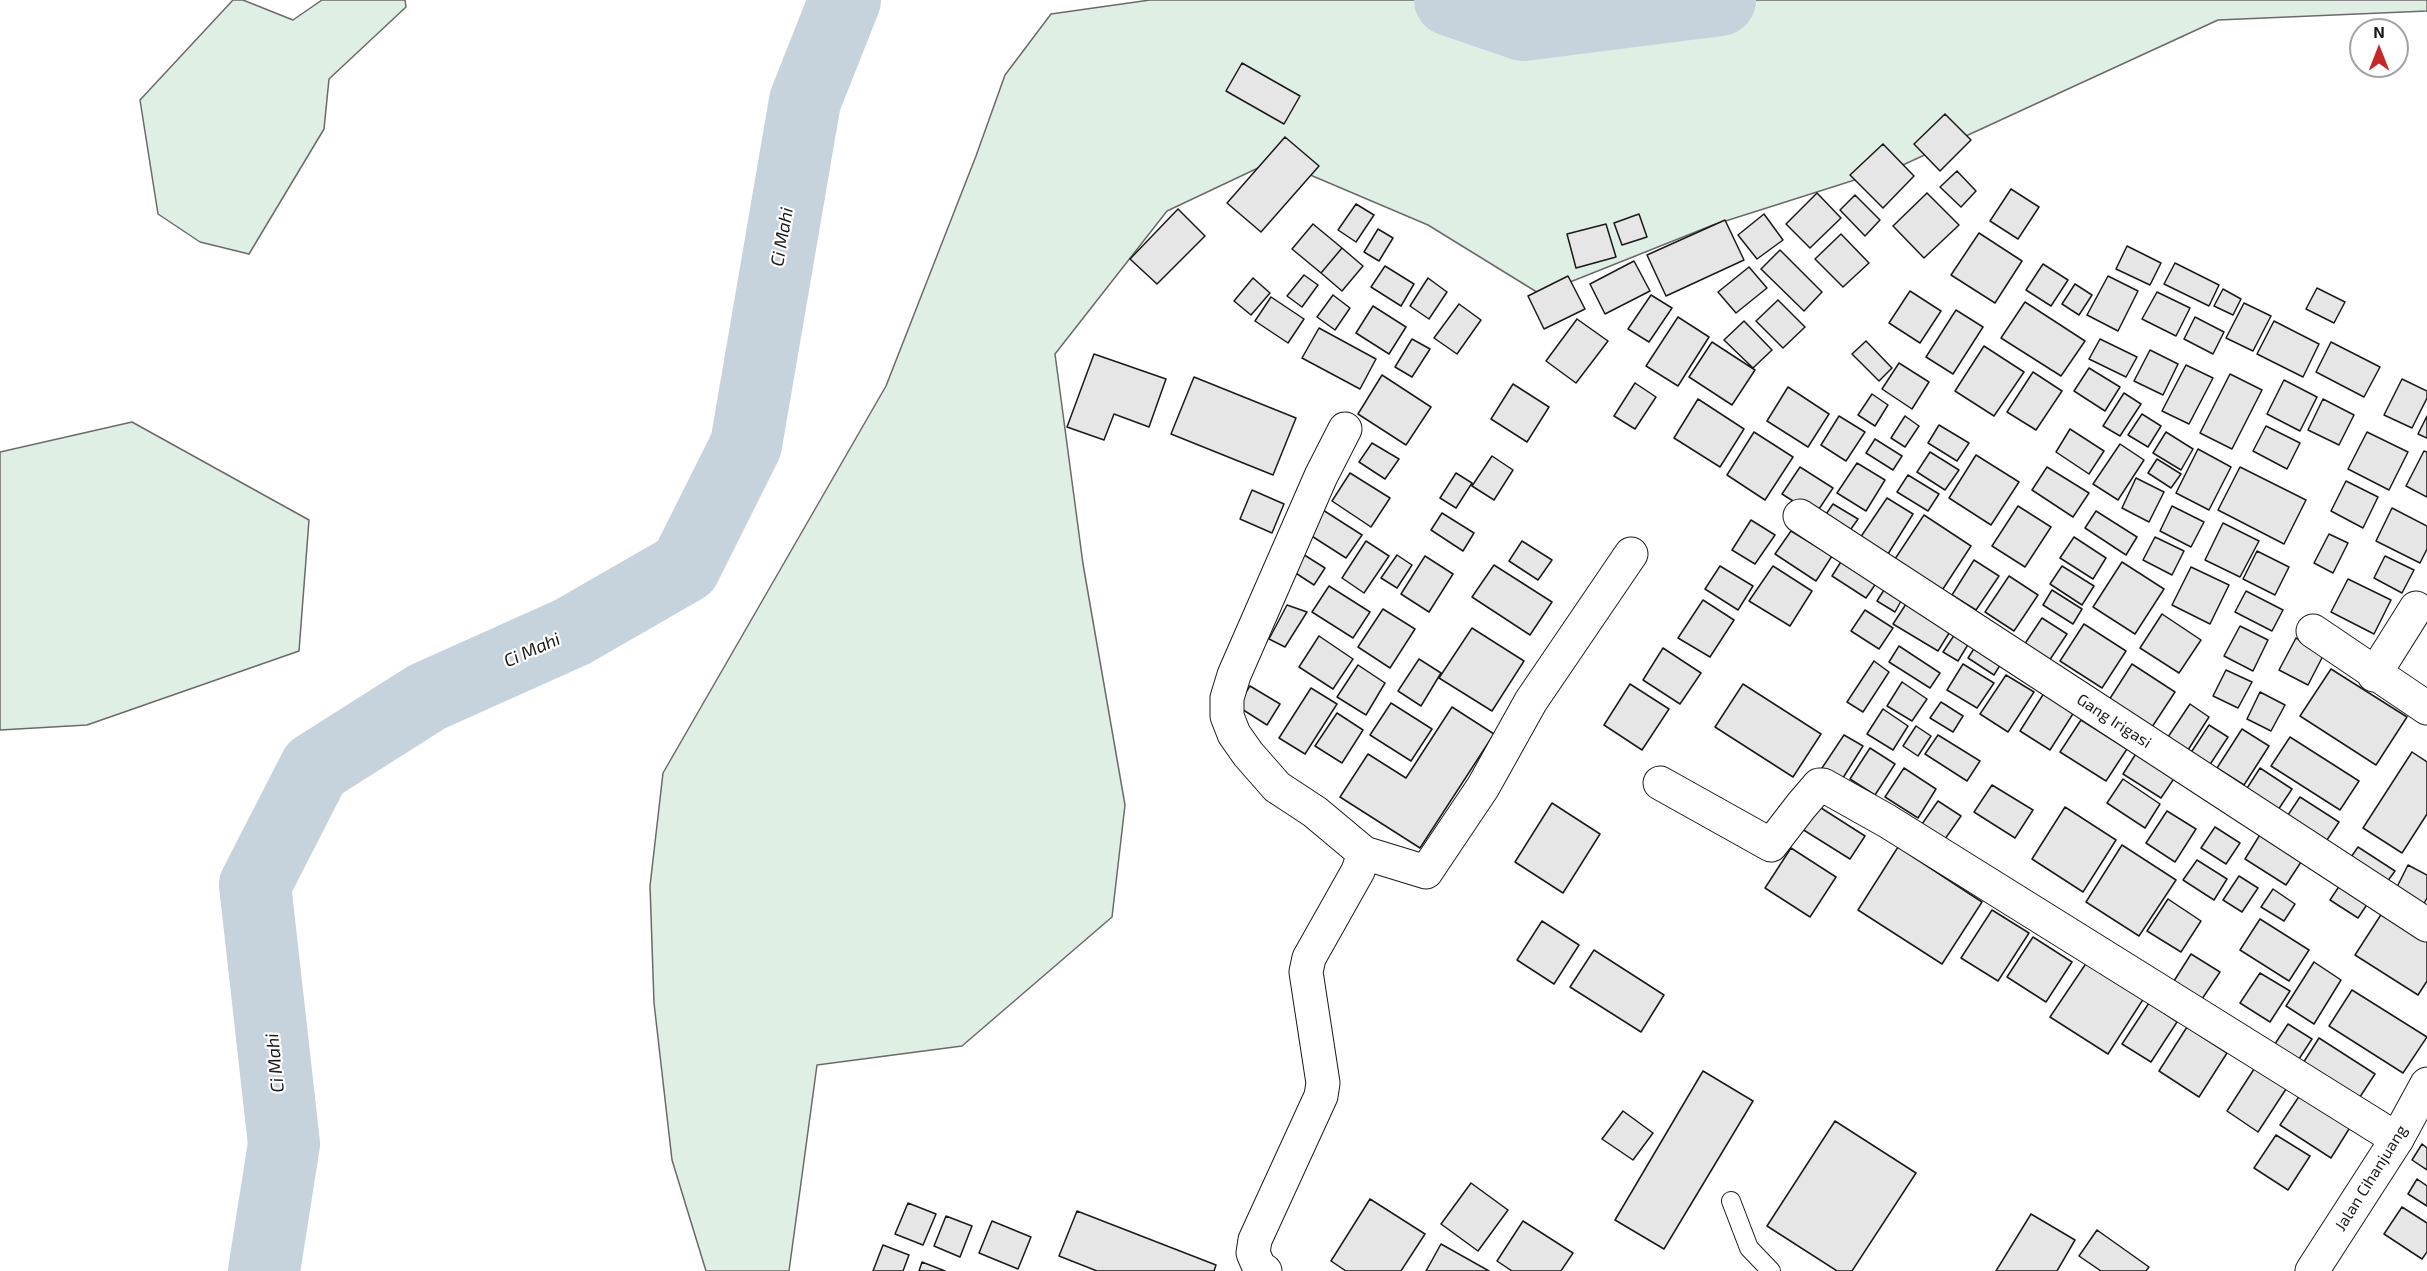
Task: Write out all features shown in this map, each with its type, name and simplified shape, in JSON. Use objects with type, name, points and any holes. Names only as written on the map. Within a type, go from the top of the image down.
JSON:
[{"type":"street","points":[[1345,429],[1321,476],[1234,675],[1227,698],[1227,716],[1234,734],[1248,754],[1277,787],[1315,812],[1364,853],[1426,872],[1483,787],[1531,701],[1631,554]]},
{"type":"street","name":"Gang Irigasi","points":[[1800,516],[2427,925]]},
{"type":"street","points":[[2374,675],[2416,608]]},
{"type":"street","points":[[2313,631],[2374,675],[2427,708]]},
{"type":"street","points":[[1660,783],[1771,846],[1801,806],[1819,785],[1823,785],[1897,827],[2397,1138]]},
{"type":"street","points":[[1265,1271],[1259,1267],[1253,1253],[1255,1240],[1322,1090],[1323,1069],[1306,972],[1309,958],[1358,871],[1364,853]]},
{"type":"street","name":"Jalan Cihanjuang","points":[[2312,1271],[2397,1138],[2427,1084]]},
{"type":"lane","points":[[1731,1201],[1749,1248],[1771,1271]]},
{"type":"green space","points":[[233,0],[243,0],[293,20],[322,0],[405,0],[406,7],[329,79],[324,129],[249,254],[200,242],[158,214],[140,100]]},
{"type":"green space","points":[[1150,0],[2427,0],[2427,11],[2218,20],[1905,164],[1713,225],[1540,294],[1428,225],[1275,160],[1167,211],[1055,354],[1083,564],[1125,805],[1112,917],[962,1046],[817,1065],[789,1271],[706,1271],[672,1160],[654,1003],[650,886],[663,773],[886,386],[976,156],[1005,75],[1051,14]]},
{"type":"green space","points":[[132,422],[309,520],[299,651],[87,725],[0,730],[0,452]]},
{"type":"building","points":[[1242,63],[1300,96],[1284,124],[1226,91]]},
{"type":"building","points":[[1945,114],[1971,140],[1940,171],[1914,144]]},
{"type":"building","points":[[1285,137],[1319,166],[1261,232],[1227,203]]},
{"type":"building","points":[[1883,144],[1914,176],[1883,208],[1850,175]]},
{"type":"building","points":[[1957,171],[1976,191],[1961,207],[1940,187]]},
{"type":"building","points":[[2011,189],[2039,207],[2018,239],[1990,221]]},
{"type":"building","points":[[1817,193],[1841,218],[1810,248],[1786,224]]},
{"type":"building","points":[[1927,193],[1959,225],[1924,258],[1893,226]]},
{"type":"building","points":[[1855,195],[1880,220],[1865,236],[1840,210]]},
{"type":"building","points":[[1356,204],[1374,215],[1356,242],[1338,230]]},
{"type":"building","points":[[1178,209],[1205,236],[1157,284],[1130,259]]},
{"type":"building","points":[[1639,214],[1647,237],[1622,245],[1614,223]]},
{"type":"building","points":[[1764,214],[1783,240],[1757,259],[1738,235]]},
{"type":"building","points":[[1725,220],[1744,260],[1666,296],[1647,255]]},
{"type":"building","points":[[1313,224],[1342,248],[1321,273],[1292,249]]},
{"type":"building","points":[[1606,224],[1616,257],[1576,268],[1567,234]]},
{"type":"building","points":[[1378,229],[1393,238],[1379,261],[1364,252]]},
{"type":"building","points":[[1979,233],[2022,261],[1995,303],[1951,275]]},
{"type":"building","points":[[1841,234],[1869,263],[1843,287],[1815,259]]},
{"type":"building","points":[[2127,246],[2161,263],[2150,285],[2116,269]]},
{"type":"building","points":[[1342,248],[1363,266],[1342,291],[1321,273]]},
{"type":"building","points":[[1780,250],[1822,292],[1804,311],[1761,269]]},
{"type":"building","points":[[1634,261],[1650,291],[1605,314],[1590,284]]},
{"type":"building","points":[[2175,263],[2219,285],[2209,306],[2164,284]]},
{"type":"building","points":[[2043,264],[2068,280],[2051,306],[2026,290]]},
{"type":"building","points":[[1385,266],[1414,284],[1401,306],[1371,287]]},
{"type":"building","points":[[1749,267],[1767,288],[1736,313],[1718,292]]},
{"type":"building","points":[[1304,275],[1318,285],[1302,307],[1287,296]]},
{"type":"building","points":[[1568,276],[1585,309],[1544,329],[1528,296]]},
{"type":"building","points":[[2108,276],[2138,291],[2118,331],[2087,315]]},
{"type":"building","points":[[1253,278],[1270,293],[1251,315],[1234,301]]},
{"type":"building","points":[[1428,278],[1447,292],[1429,319],[1410,306]]},
{"type":"building","points":[[2075,284],[2092,295],[2079,315],[2062,304]]},
{"type":"building","points":[[2317,288],[2345,302],[2334,323],[2306,309]]},
{"type":"building","points":[[2223,289],[2241,299],[2233,315],[2214,306]]},
{"type":"building","points":[[1910,291],[1941,311],[1920,343],[1889,323]]},
{"type":"building","points":[[2157,292],[2190,308],[2176,336],[2142,319]]},
{"type":"building","points":[[1333,295],[1350,308],[1335,330],[1317,317]]},
{"type":"building","points":[[1651,295],[1672,308],[1649,342],[1628,329]]},
{"type":"building","points":[[1271,297],[1304,319],[1288,343],[1255,321]]},
{"type":"building","points":[[1778,300],[1805,327],[1783,348],[1756,321]]},
{"type":"building","points":[[2025,302],[2085,341],[2061,376],[2001,338]]},
{"type":"building","points":[[2244,303],[2271,316],[2253,351],[2226,338]]},
{"type":"building","points":[[1459,304],[1481,320],[1457,354],[1434,338]]},
{"type":"building","points":[[1373,306],[1406,327],[1389,354],[1356,333]]},
{"type":"building","points":[[1956,310],[1983,327],[1953,374],[1926,357]]},
{"type":"building","points":[[1678,317],[1709,337],[1678,386],[1646,366]]},
{"type":"building","points":[[2195,317],[2224,332],[2213,354],[2184,339]]},
{"type":"building","points":[[1577,319],[1608,341],[1576,383],[1546,361]]},
{"type":"building","points":[[1744,321],[1772,350],[1753,368],[1724,340]]},
{"type":"building","points":[[2274,321],[2319,344],[2303,377],[2257,354]]},
{"type":"building","points":[[1319,328],[1376,359],[1360,389],[1302,358]]},
{"type":"building","points":[[1412,339],[1430,349],[1412,377],[1395,367]]},
{"type":"building","points":[[2100,339],[2137,357],[2126,377],[2089,359]]},
{"type":"building","points":[[1866,341],[1892,368],[1879,381],[1852,354]]},
{"type":"building","points":[[1712,342],[1755,370],[1732,405],[1689,377]]},
{"type":"building","points":[[2331,342],[2380,367],[2364,397],[2316,372]]},
{"type":"building","points":[[1984,346],[2024,372],[1994,416],[1955,391]]},
{"type":"building","points":[[2150,350],[2178,364],[2163,395],[2134,381]]},
{"type":"building","points":[[1094,354],[1166,379],[1149,427],[1114,414],[1104,440],[1067,427]]},
{"type":"building","points":[[1899,363],[1929,382],[1912,409],[1882,389]]},
{"type":"building","points":[[2186,365],[2213,378],[2189,424],[2162,411]]},
{"type":"building","points":[[2089,368],[2120,387],[2105,411],[2074,391]]},
{"type":"building","points":[[2033,372],[2062,391],[2036,430],[2007,412]]},
{"type":"building","points":[[2230,374],[2262,390],[2232,449],[2200,433]]},
{"type":"building","points":[[1382,375],[1431,407],[1406,445],[1358,414]]},
{"type":"building","points":[[1194,377],[1296,418],[1273,475],[1171,434]]},
{"type":"building","points":[[2402,379],[2427,391],[2427,398],[2412,428],[2384,415]]},
{"type":"building","points":[[2284,380],[2317,397],[2300,431],[2267,414]]},
{"type":"building","points":[[1635,383],[1656,397],[1635,429],[1614,416]]},
{"type":"building","points":[[1513,384],[1549,407],[1527,442],[1491,419]]},
{"type":"building","points":[[1788,387],[1829,414],[1808,447],[1767,421]]},
{"type":"building","points":[[2124,393],[2141,404],[2120,436],[2103,426]]},
{"type":"building","points":[[1872,394],[1888,405],[1875,426],[1858,415]]},
{"type":"building","points":[[1698,399],[1744,429],[1720,467],[1674,438]]},
{"type":"building","points":[[2323,399],[2354,415],[2339,445],[2308,430]]},
{"type":"building","points":[[2142,414],[2161,426],[2148,447],[2128,435]]},
{"type":"building","points":[[1839,416],[1865,432],[1846,461],[1821,445]]},
{"type":"building","points":[[1905,416],[1919,426],[1905,447],[1891,438]]},
{"type":"building","points":[[2427,416],[2427,438],[2418,434]]},
{"type":"building","points":[[1939,425],[1969,443],[1957,461],[1928,443]]},
{"type":"building","points":[[2266,426],[2300,443],[2287,469],[2253,451]]},
{"type":"building","points":[[2070,429],[2104,451],[2089,474],[2056,452]]},
{"type":"building","points":[[1754,432],[1793,457],[1765,500],[1727,475]]},
{"type":"building","points":[[2166,432],[2193,449],[2181,470],[2153,453]]},
{"type":"building","points":[[2367,432],[2408,452],[2389,490],[2348,469]]},
{"type":"building","points":[[1875,439],[1902,456],[1893,470],[1866,453]]},
{"type":"building","points":[[1372,443],[1399,459],[1385,479],[1359,462]]},
{"type":"building","points":[[2120,444],[2144,460],[2118,500],[2093,484]]},
{"type":"building","points":[[2198,449],[2231,467],[2209,510],[2176,493]]},
{"type":"building","points":[[2424,451],[2427,452],[2427,497],[2406,486]]},
{"type":"building","points":[[1930,452],[1959,470],[1945,490],[1917,472]]},
{"type":"building","points":[[1976,455],[2019,482],[1991,525],[1949,498]]},
{"type":"building","points":[[1492,456],[1513,470],[1494,500],[1472,486]]},
{"type":"building","points":[[2157,459],[2181,474],[2171,488],[2148,473]]},
{"type":"building","points":[[1857,463],[1885,480],[1866,511],[1837,493]]},
{"type":"building","points":[[1800,467],[1833,488],[1815,515],[1782,494]]},
{"type":"building","points":[[2047,467],[2089,493],[2073,517],[2032,490]]},
{"type":"building","points":[[2240,467],[2306,500],[2284,544],[2218,510]]},
{"type":"building","points":[[1350,473],[1390,498],[1371,527],[1332,501]]},
{"type":"building","points":[[1456,473],[1472,483],[1456,508],[1440,498]]},
{"type":"building","points":[[1908,475],[1939,494],[1928,511],[1897,492]]},
{"type":"building","points":[[2136,478],[2164,492],[2149,522],[2122,508]]},
{"type":"building","points":[[2346,481],[2378,497],[2363,528],[2331,511]]},
{"type":"building","points":[[1252,490],[1284,504],[1272,533],[1240,519]]},
{"type":"building","points":[[1887,498],[1913,514],[1883,562],[1856,544]]},
{"type":"building","points":[[1833,504],[1858,519],[1844,539],[1820,523]]},
{"type":"building","points":[[2018,506],[2051,527],[2025,567],[1992,546]]},
{"type":"building","points":[[2172,506],[2204,522],[2191,547],[2160,531]]},
{"type":"building","points":[[2392,508],[2427,526],[2427,549],[2420,563],[2376,541]]},
{"type":"building","points":[[1323,510],[1362,535],[1346,558],[1307,533]]},
{"type":"building","points":[[2096,511],[2137,537],[2126,555],[2085,528]]},
{"type":"building","points":[[1442,513],[1474,533],[1463,551],[1431,530]]},
{"type":"building","points":[[1924,515],[1971,546],[1939,595],[1891,565]]},
{"type":"building","points":[[1751,520],[1775,535],[1755,564],[1732,550]]},
{"type":"building","points":[[2223,523],[2259,541],[2240,577],[2205,560]]},
{"type":"building","points":[[1791,531],[1832,556],[1816,581],[1775,554]]},
{"type":"building","points":[[2329,534],[2348,543],[2333,573],[2314,563]]},
{"type":"building","points":[[2074,537],[2106,558],[2093,579],[2060,558]]},
{"type":"building","points":[[2155,537],[2184,551],[2172,575],[2143,560]]},
{"type":"building","points":[[1366,541],[1389,556],[1364,593],[1342,578]]},
{"type":"building","points":[[1522,541],[1552,560],[1538,580],[1509,561]]},
{"type":"building","points":[[1298,551],[1325,568],[1314,585],[1288,568]]},
{"type":"building","points":[[2257,551],[2289,567],[2275,595],[2243,579]]},
{"type":"building","points":[[1397,555],[1412,565],[1397,588],[1381,578]]},
{"type":"building","points":[[1425,556],[1453,574],[1429,612],[1401,594]]},
{"type":"building","points":[[2385,556],[2414,570],[2402,593],[2374,578]]},
{"type":"building","points":[[1844,557],[1879,579],[1866,598],[1832,576]]},
{"type":"building","points":[[1974,560],[1999,576],[1976,610],[1952,595]]},
{"type":"building","points":[[2122,562],[2164,589],[2135,634],[2093,607]]},
{"type":"building","points":[[1494,565],[1552,602],[1530,635],[1472,597]]},
{"type":"building","points":[[1720,566],[1753,586],[1738,610],[1705,589]]},
{"type":"building","points":[[1773,566],[1812,591],[1790,626],[1749,601]]},
{"type":"building","points":[[2062,566],[2094,586],[2082,605],[2050,584]]},
{"type":"building","points":[[2191,567],[2229,585],[2210,624],[2172,605]]},
{"type":"building","points":[[2009,576],[2038,595],[2014,631],[1985,612]]},
{"type":"building","points":[[2348,579],[2391,600],[2374,634],[2331,612]]},
{"type":"building","points":[[1329,586],[1370,612],[1353,638],[1312,612]]},
{"type":"building","points":[[1884,590],[1901,601],[1895,612],[1877,601]]},
{"type":"building","points":[[2052,590],[2082,609],[2073,624],[2043,605]]},
{"type":"building","points":[[2246,591],[2283,610],[2272,631],[2235,612]]},
{"type":"building","points":[[1703,600],[1734,620],[1710,657],[1678,638]]},
{"type":"building","points":[[1908,601],[1951,630],[1938,651],[1893,624]]},
{"type":"building","points":[[1287,605],[1307,612],[1285,647],[1269,639]]},
{"type":"building","points":[[1383,609],[1415,629],[1390,668],[1358,647]]},
{"type":"building","points":[[1865,610],[1893,628],[1879,649],[1851,631]]},
{"type":"building","points":[[2162,614],[2201,640],[2179,673],[2140,648]]},
{"type":"building","points":[[2042,618],[2067,634],[2049,661],[2024,645]]},
{"type":"building","points":[[2084,624],[2126,651],[2102,688],[2060,661]]},
{"type":"building","points":[[2240,626],[2268,640],[2253,671],[2224,656]]},
{"type":"building","points":[[1472,628],[1524,661],[1492,711],[1439,678]]},
{"type":"building","points":[[1955,634],[1969,643],[1958,661],[1943,652]]},
{"type":"building","points":[[1319,636],[1353,659],[1333,689],[1299,667]]},
{"type":"building","points":[[2296,638],[2325,652],[2308,685],[2279,670]]},
{"type":"building","points":[[1979,641],[2005,657],[1994,675],[1968,658]]},
{"type":"building","points":[[1899,646],[1940,673],[1930,688],[1889,662]]},
{"type":"building","points":[[1663,648],[1701,673],[1680,704],[1643,680]]},
{"type":"building","points":[[1419,659],[1441,673],[1421,706],[1398,691]]},
{"type":"building","points":[[1874,661],[1889,672],[1863,712],[1847,702]]},
{"type":"building","points":[[1963,664],[1994,683],[1977,708],[1947,690]]},
{"type":"building","points":[[2132,664],[2175,692],[2152,727],[2109,700]]},
{"type":"building","points":[[1358,665],[1385,683],[1366,715],[1337,697]]},
{"type":"building","points":[[2331,669],[2407,717],[2376,765],[2300,716]]},
{"type":"building","points":[[2226,670],[2252,682],[2238,708],[2213,696]]},
{"type":"building","points":[[2006,675],[2034,692],[2008,732],[1980,714]]},
{"type":"building","points":[[1902,682],[1927,699],[1912,721],[1887,706]]},
{"type":"building","points":[[1630,684],[1669,709],[1642,750],[1604,725]]},
{"type":"building","points":[[1743,684],[1821,734],[1793,777],[1715,727]]},
{"type":"building","points":[[1250,686],[1280,704],[1267,725],[1237,706]]},
{"type":"building","points":[[1311,688],[1337,704],[1305,754],[1279,738]]},
{"type":"building","points":[[2046,690],[2076,709],[2050,750],[2020,731]]},
{"type":"building","points":[[2260,692],[2285,705],[2271,731],[2247,719]]},
{"type":"building","points":[[1941,702],[1963,716],[1953,732],[1930,718]]},
{"type":"building","points":[[1391,703],[1432,729],[1411,761],[1370,735]]},
{"type":"building","points":[[2190,704],[2209,717],[2188,750],[2168,737]]},
{"type":"building","points":[[1452,707],[1494,734],[1420,848],[1340,797],[1368,754],[1406,778]]},
{"type":"building","points":[[1883,709],[1908,726],[1893,750],[1867,734]]},
{"type":"building","points":[[1337,713],[1363,730],[1342,763],[1315,746]]},
{"type":"building","points":[[2081,720],[2127,749],[2106,781],[2060,752]]},
{"type":"building","points":[[2209,725],[2228,737],[2209,766],[2190,754]]},
{"type":"building","points":[[1916,726],[1931,736],[1918,756],[1903,746]]},
{"type":"building","points":[[2242,729],[2269,746],[2244,785],[2217,768]]},
{"type":"building","points":[[1844,735],[1863,746],[1841,781],[1822,768]]},
{"type":"building","points":[[1938,735],[1980,761],[1967,781],[1925,754]]},
{"type":"building","points":[[2290,737],[2359,781],[2340,810],[2271,766]]},
{"type":"building","points":[[1870,748],[1895,764],[1875,795],[1850,779]]},
{"type":"building","points":[[2139,749],[2177,774],[2161,798],[2123,774]]},
{"type":"building","points":[[2412,752],[2427,762],[2427,814],[2402,853],[2363,828]]},
{"type":"building","points":[[1904,768],[1936,789],[1918,818],[1885,797]]},
{"type":"building","points":[[2260,768],[2292,789],[2276,813],[2244,793]]},
{"type":"building","points":[[2123,779],[2160,804],[2145,828],[2107,803]]},
{"type":"building","points":[[1992,785],[2033,810],[2015,838],[1974,812]]},
{"type":"building","points":[[2300,797],[2339,822],[2325,843],[2286,818]]},
{"type":"building","points":[[1938,801],[1961,816],[1945,839],[1922,824]]},
{"type":"building","points":[[1552,803],[1600,834],[1563,893],[1515,862]]},
{"type":"building","points":[[1818,806],[1865,836],[1850,859],[1802,829]]},
{"type":"building","points":[[2065,807],[2116,840],[2083,892],[2032,859]]},
{"type":"building","points":[[2167,811],[2196,829],[2175,862],[2146,843]]},
{"type":"building","points":[[2215,827],[2240,843],[2226,864],[2201,848]]},
{"type":"building","points":[[2261,833],[2303,859],[2286,885],[2245,859]]},
{"type":"building","points":[[2122,845],[2176,880],[2139,936],[2086,902]]},
{"type":"building","points":[[1898,847],[1982,902],[1942,964],[1858,910]]},
{"type":"building","points":[[2358,847],[2395,871],[2384,886],[2347,863]]},
{"type":"building","points":[[1791,848],[1836,877],[1810,917],[1765,888]]},
{"type":"building","points":[[2197,860],[2227,879],[2214,900],[2183,880]]},
{"type":"building","points":[[2408,865],[2427,875],[2427,898],[2422,907],[2394,893]]},
{"type":"building","points":[[2239,876],[2258,888],[2242,912],[2223,900]]},
{"type":"building","points":[[2342,882],[2370,900],[2358,918],[2330,900]]},
{"type":"building","points":[[2273,889],[2295,904],[2284,921],[2261,907]]},
{"type":"building","points":[[2168,899],[2201,921],[2181,952],[2147,931]]},
{"type":"building","points":[[1992,910],[2029,933],[1998,981],[1961,958]]},
{"type":"building","points":[[2384,910],[2427,938],[2427,981],[2418,995],[2355,955]]},
{"type":"building","points":[[2260,919],[2309,950],[2289,981],[2240,950]]},
{"type":"building","points":[[1542,921],[1579,945],[1554,984],[1517,960]]},
{"type":"building","points":[[2033,937],[2072,962],[2046,1002],[2007,977]]},
{"type":"building","points":[[1594,950],[1664,995],[1641,1032],[1570,987]]},
{"type":"building","points":[[2191,954],[2220,972],[2202,999],[2174,981]]},
{"type":"building","points":[[2087,962],[2144,998],[2108,1054],[2050,1017]]},
{"type":"building","points":[[2314,962],[2341,980],[2314,1024],[2286,1006]]},
{"type":"building","points":[[2260,973],[2290,991],[2270,1022],[2240,1003]]},
{"type":"building","points":[[2352,990],[2427,1037],[2403,1073],[2329,1026]]},
{"type":"building","points":[[2149,1003],[2177,1022],[2151,1062],[2122,1044]]},
{"type":"building","points":[[2288,1024],[2312,1039],[2297,1062],[2273,1047]]},
{"type":"building","points":[[2187,1027],[2227,1053],[2199,1097],[2159,1071]]},
{"type":"building","points":[[2319,1038],[2375,1074],[2354,1106],[2298,1071]]},
{"type":"building","points":[[2256,1066],[2288,1086],[2258,1132],[2227,1111]]},
{"type":"building","points":[[1703,1071],[1753,1101],[1664,1249],[1615,1220]]},
{"type":"building","points":[[2304,1089],[2354,1121],[2331,1158],[2280,1125]]},
{"type":"building","points":[[1623,1111],[1653,1133],[1633,1160],[1602,1139]]},
{"type":"building","points":[[1835,1121],[1916,1173],[1852,1271],[1837,1271],[1767,1226]]},
{"type":"building","points":[[2276,1135],[2310,1156],[2288,1190],[2254,1168]]},
{"type":"building","points":[[2422,1144],[2427,1148],[2427,1170],[2412,1160]]},
{"type":"building","points":[[2417,1179],[2427,1186],[2427,1206],[2408,1194]]},
{"type":"building","points":[[1471,1183],[1508,1210],[1478,1251],[1441,1224]]},
{"type":"building","points":[[1370,1199],[1425,1234],[1401,1271],[1346,1271],[1331,1261]]},
{"type":"building","points":[[908,1203],[936,1214],[923,1245],[895,1234]]},
{"type":"building","points":[[2402,1207],[2427,1223],[2427,1252],[2422,1259],[2384,1234]]},
{"type":"building","points":[[1077,1211],[1216,1265],[1214,1271],[1097,1271],[1059,1256]]},
{"type":"building","points":[[2031,1214],[2075,1240],[2057,1271],[1996,1271]]},
{"type":"building","points":[[946,1216],[972,1226],[960,1257],[934,1246]]},
{"type":"building","points":[[992,1221],[1031,1237],[1018,1269],[979,1253]]},
{"type":"building","points":[[1523,1221],[1573,1253],[1561,1271],[1512,1271],[1497,1261]]},
{"type":"building","points":[[2097,1230],[2149,1267],[2146,1271],[2101,1271],[2079,1256]]},
{"type":"building","points":[[1441,1244],[1489,1271],[1426,1271]]},
{"type":"building","points":[[883,1245],[909,1255],[903,1271],[873,1271]]},
{"type":"building","points":[[922,1262],[945,1271],[919,1271]]},
{"type":"waterway","name":"Ci Mahi","points":[[264,1271],[284,1144],[255,885],[315,768],[427,697],[572,632],[685,567],[746,445],[805,101],[845,0]]},
{"type":"waterway","name":"Ci Mahi","points":[[1450,0],[1523,25],[1720,0]]}]
